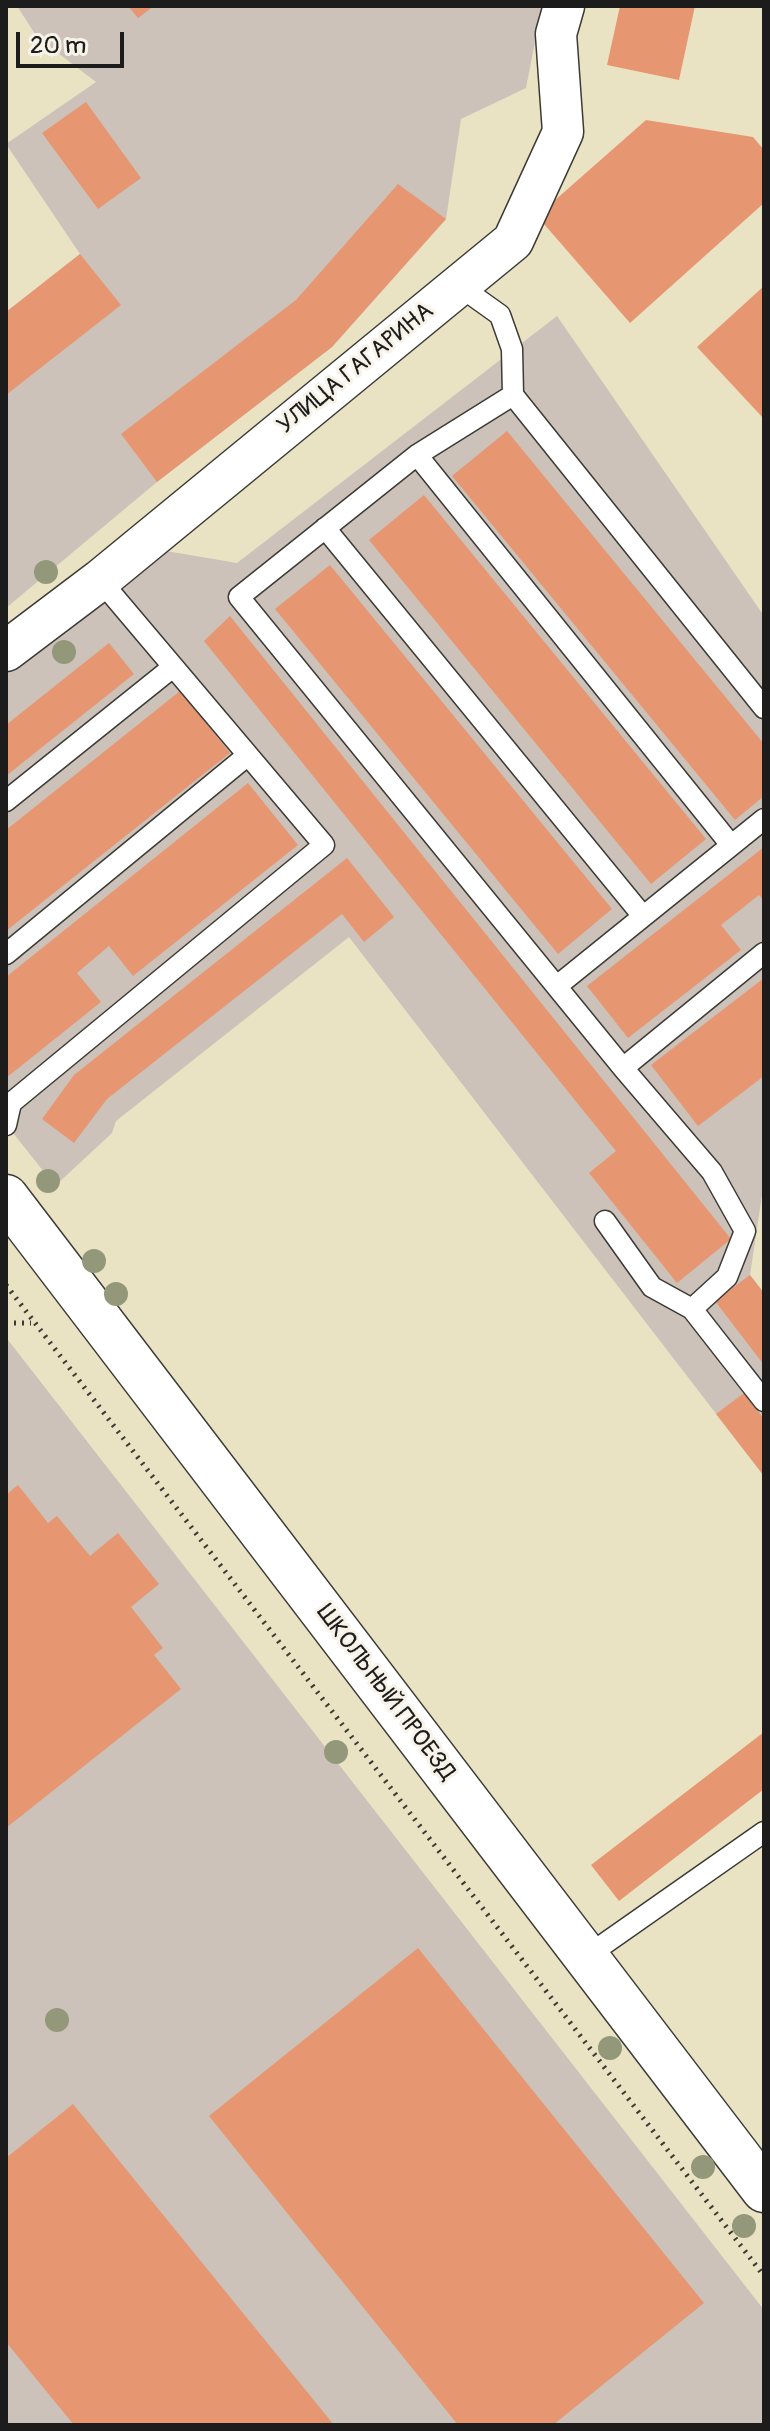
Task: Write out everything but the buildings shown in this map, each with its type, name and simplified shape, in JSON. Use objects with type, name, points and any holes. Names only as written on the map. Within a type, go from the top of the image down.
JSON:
[{"type":"street","name":"УЛИЦА ГАГАРИНА","points":[[6,651],[100,580],[513,241],[563,132],[556,34],[564,6]]},
{"type":"street","name":"ШКОЛЬНЫЙ ПРОЕЗД","points":[[6,1197],[764,2190]]},
{"type":"lane","points":[[458,285],[500,315],[512,349],[513,395],[764,708]]},
{"type":"lane","points":[[513,395],[417,455],[239,597],[623,1068],[712,1172],[745,1231],[727,1277],[692,1309]]},
{"type":"lane","points":[[417,455],[731,845]]},
{"type":"lane","points":[[325,528],[642,915]]},
{"type":"lane","points":[[6,1125],[8,1100],[324,845],[100,580]]},
{"type":"lane","points":[[6,801],[173,667]]},
{"type":"lane","points":[[6,954],[248,755]]},
{"type":"lane","points":[[557,986],[764,819]]},
{"type":"lane","points":[[623,1068],[764,953]]},
{"type":"lane","points":[[605,1221],[652,1287],[692,1309],[764,1401]]},
{"type":"lane","points":[[587,1956],[764,1832]]},
{"type":"path","points":[[6,1285],[32,1323],[764,2276]]},
{"type":"path","points":[[6,1323],[32,1323]]},
{"type":"shaded area","points":[[17,6],[542,6],[526,88],[461,119],[446,219],[332,347],[157,482],[6,608],[6,312],[80,254],[6,144],[96,82],[37,37]]},
{"type":"shaded area","points":[[557,316],[764,616],[764,1182],[750,1275],[764,1293],[764,1476],[349,937],[116,1121],[112,1133],[55,1186],[6,1124],[6,673],[166,551],[237,563]]},
{"type":"shaded area","points":[[8,1340],[764,2310],[764,2425],[6,2425]]}]
